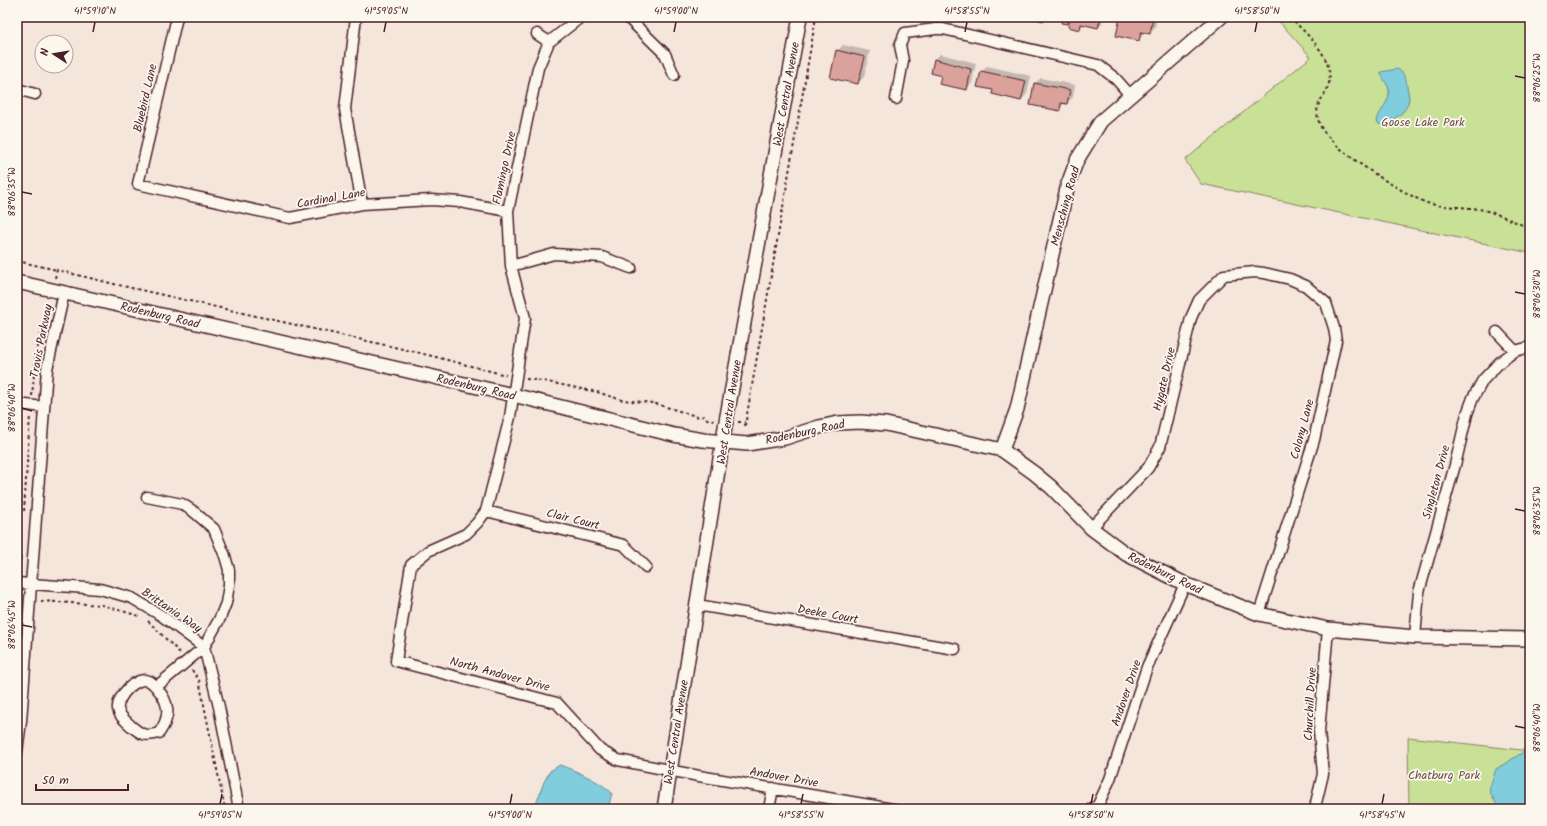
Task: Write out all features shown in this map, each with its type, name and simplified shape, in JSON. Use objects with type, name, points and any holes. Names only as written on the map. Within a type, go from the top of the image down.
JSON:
[{"type":"street","name":"Bluebird Lane","points":[[138,184],[178,17]]},
{"type":"street","points":[[356,17],[345,109],[362,204]]},
{"type":"street","name":"Flamingo Drive","points":[[486,511],[510,417],[525,318],[511,266],[508,211],[538,68],[549,42],[581,17]]},
{"type":"street","points":[[627,17],[665,54],[674,75]]},
{"type":"street","name":"West Central Avenue","points":[[664,809],[723,443],[800,17]]},
{"type":"street","name":"Mensching Road","points":[[1002,450],[1017,409],[1068,184],[1077,160],[1101,121],[1221,17]]},
{"type":"street","points":[[896,99],[903,61],[900,45],[905,33],[936,29],[1098,65],[1116,79],[1130,95]]},
{"type":"street","points":[[537,34],[549,42]]},
{"type":"street","points":[[17,89],[35,94]]},
{"type":"street","name":"Cardinal Lane","points":[[138,184],[290,218],[362,204],[430,200],[460,202],[508,211]]},
{"type":"street","points":[[511,266],[554,254],[602,257],[631,268]]},
{"type":"street","name":"Hygate Drive","points":[[1091,528],[1148,468],[1160,447],[1191,318],[1199,300],[1224,275],[1255,272],[1278,276]]},
{"type":"street","name":"Colony Lane","points":[[1259,614],[1314,440],[1336,341],[1334,328],[1326,303],[1306,286],[1290,279],[1278,276]]},
{"type":"street","name":"Rodenburg Road","points":[[17,282],[513,395],[674,435],[723,443],[747,444],[785,438],[819,427],[838,423],[860,422],[886,424],[1002,450],[1051,487],[1091,528],[1126,554],[1185,584],[1259,614],[1328,629],[1415,637],[1530,639]]},
{"type":"street","name":"Travis Parkway","points":[[17,752],[21,721],[47,370],[58,292]]},
{"type":"street","points":[[1497,332],[1515,351]]},
{"type":"street","name":"Singleton Drive","points":[[1415,637],[1419,592],[1456,465],[1467,414],[1473,398],[1483,380],[1500,362],[1515,351],[1530,346]]},
{"type":"street","points":[[17,404],[44,407]]},
{"type":"street","points":[[147,497],[182,504],[193,511],[214,529],[229,570],[228,595],[220,618],[204,647],[156,687]]},
{"type":"street","name":"Clair Court","points":[[486,511],[624,545],[646,567]]},
{"type":"street","name":"North Andover Drive","points":[[486,511],[466,534],[428,551],[411,565],[396,661],[557,703],[605,754],[618,760],[670,770]]},
{"type":"street","name":"Brittania Way","points":[[17,583],[100,589],[132,598],[162,616],[204,647],[219,707],[239,809]]},
{"type":"street","name":"Andover Drive","points":[[1098,808],[1110,779],[1147,667],[1185,584]]},
{"type":"street","name":"Deeke Court","points":[[697,605],[955,649]]},
{"type":"street","name":"Churchill Drive","points":[[1316,803],[1323,774],[1319,731],[1328,629]]},
{"type":"street","points":[[142,680],[149,681],[156,687],[164,696],[168,709],[165,724],[159,733],[149,736],[140,734],[121,717],[118,708],[120,698],[130,685],[142,680]]},
{"type":"street","name":"Andover Drive","points":[[670,770],[893,809]]},
{"type":"street","points":[[769,809],[773,788]]},
{"type":"path","points":[[745,426],[744,422],[816,17]]},
{"type":"path","points":[[1290,17],[1319,48],[1326,61],[1329,74],[1329,84],[1319,102],[1317,113],[1320,125],[1329,139],[1343,152],[1393,185],[1428,203],[1479,209],[1530,228]]},
{"type":"path","points":[[17,261],[129,288],[416,352],[501,373]]},
{"type":"path","points":[[24,516],[36,354],[58,292],[57,270]]},
{"type":"path","points":[[531,379],[597,392],[622,400],[653,402],[699,417],[706,416],[707,419]]},
{"type":"path","points":[[17,565],[20,562],[21,554]]},
{"type":"green space","name":"Goose Lake Park","points":[[1275,17],[1530,17],[1530,253],[1201,184],[1185,160],[1311,57]]},
{"type":"green space","name":"Chatburg Park","points":[[1408,737],[1530,751],[1530,809],[1409,809]]},
{"type":"water","points":[[1397,69],[1402,72],[1406,79],[1409,98],[1408,104],[1398,116],[1380,125],[1377,122],[1389,92],[1381,72]]},
{"type":"water","points":[[1530,748],[1530,809],[1499,809],[1489,790],[1496,769]]},
{"type":"water","points":[[560,765],[594,780],[612,793],[608,809],[534,809],[544,782],[550,771]]},
{"type":"building","points":[[1027,17],[1045,17],[1044,21]]},
{"type":"building","points":[[1063,17],[1069,17],[1068,24],[1061,23]]},
{"type":"building","points":[[1070,17],[1101,17],[1098,28],[1081,24],[1080,30],[1068,27]]},
{"type":"building","points":[[1120,17],[1143,17],[1153,19],[1150,34],[1141,32],[1139,41],[1116,36]]},
{"type":"building","points":[[836,50],[865,57],[858,84],[830,78]]},
{"type":"building","points":[[934,59],[971,69],[967,90],[939,84],[941,76],[931,73]]},
{"type":"building","points":[[981,71],[1026,81],[1021,101],[992,94],[993,90],[977,87]]},
{"type":"building","points":[[1034,83],[1070,90],[1067,104],[1061,103],[1060,111],[1030,105]]}]
